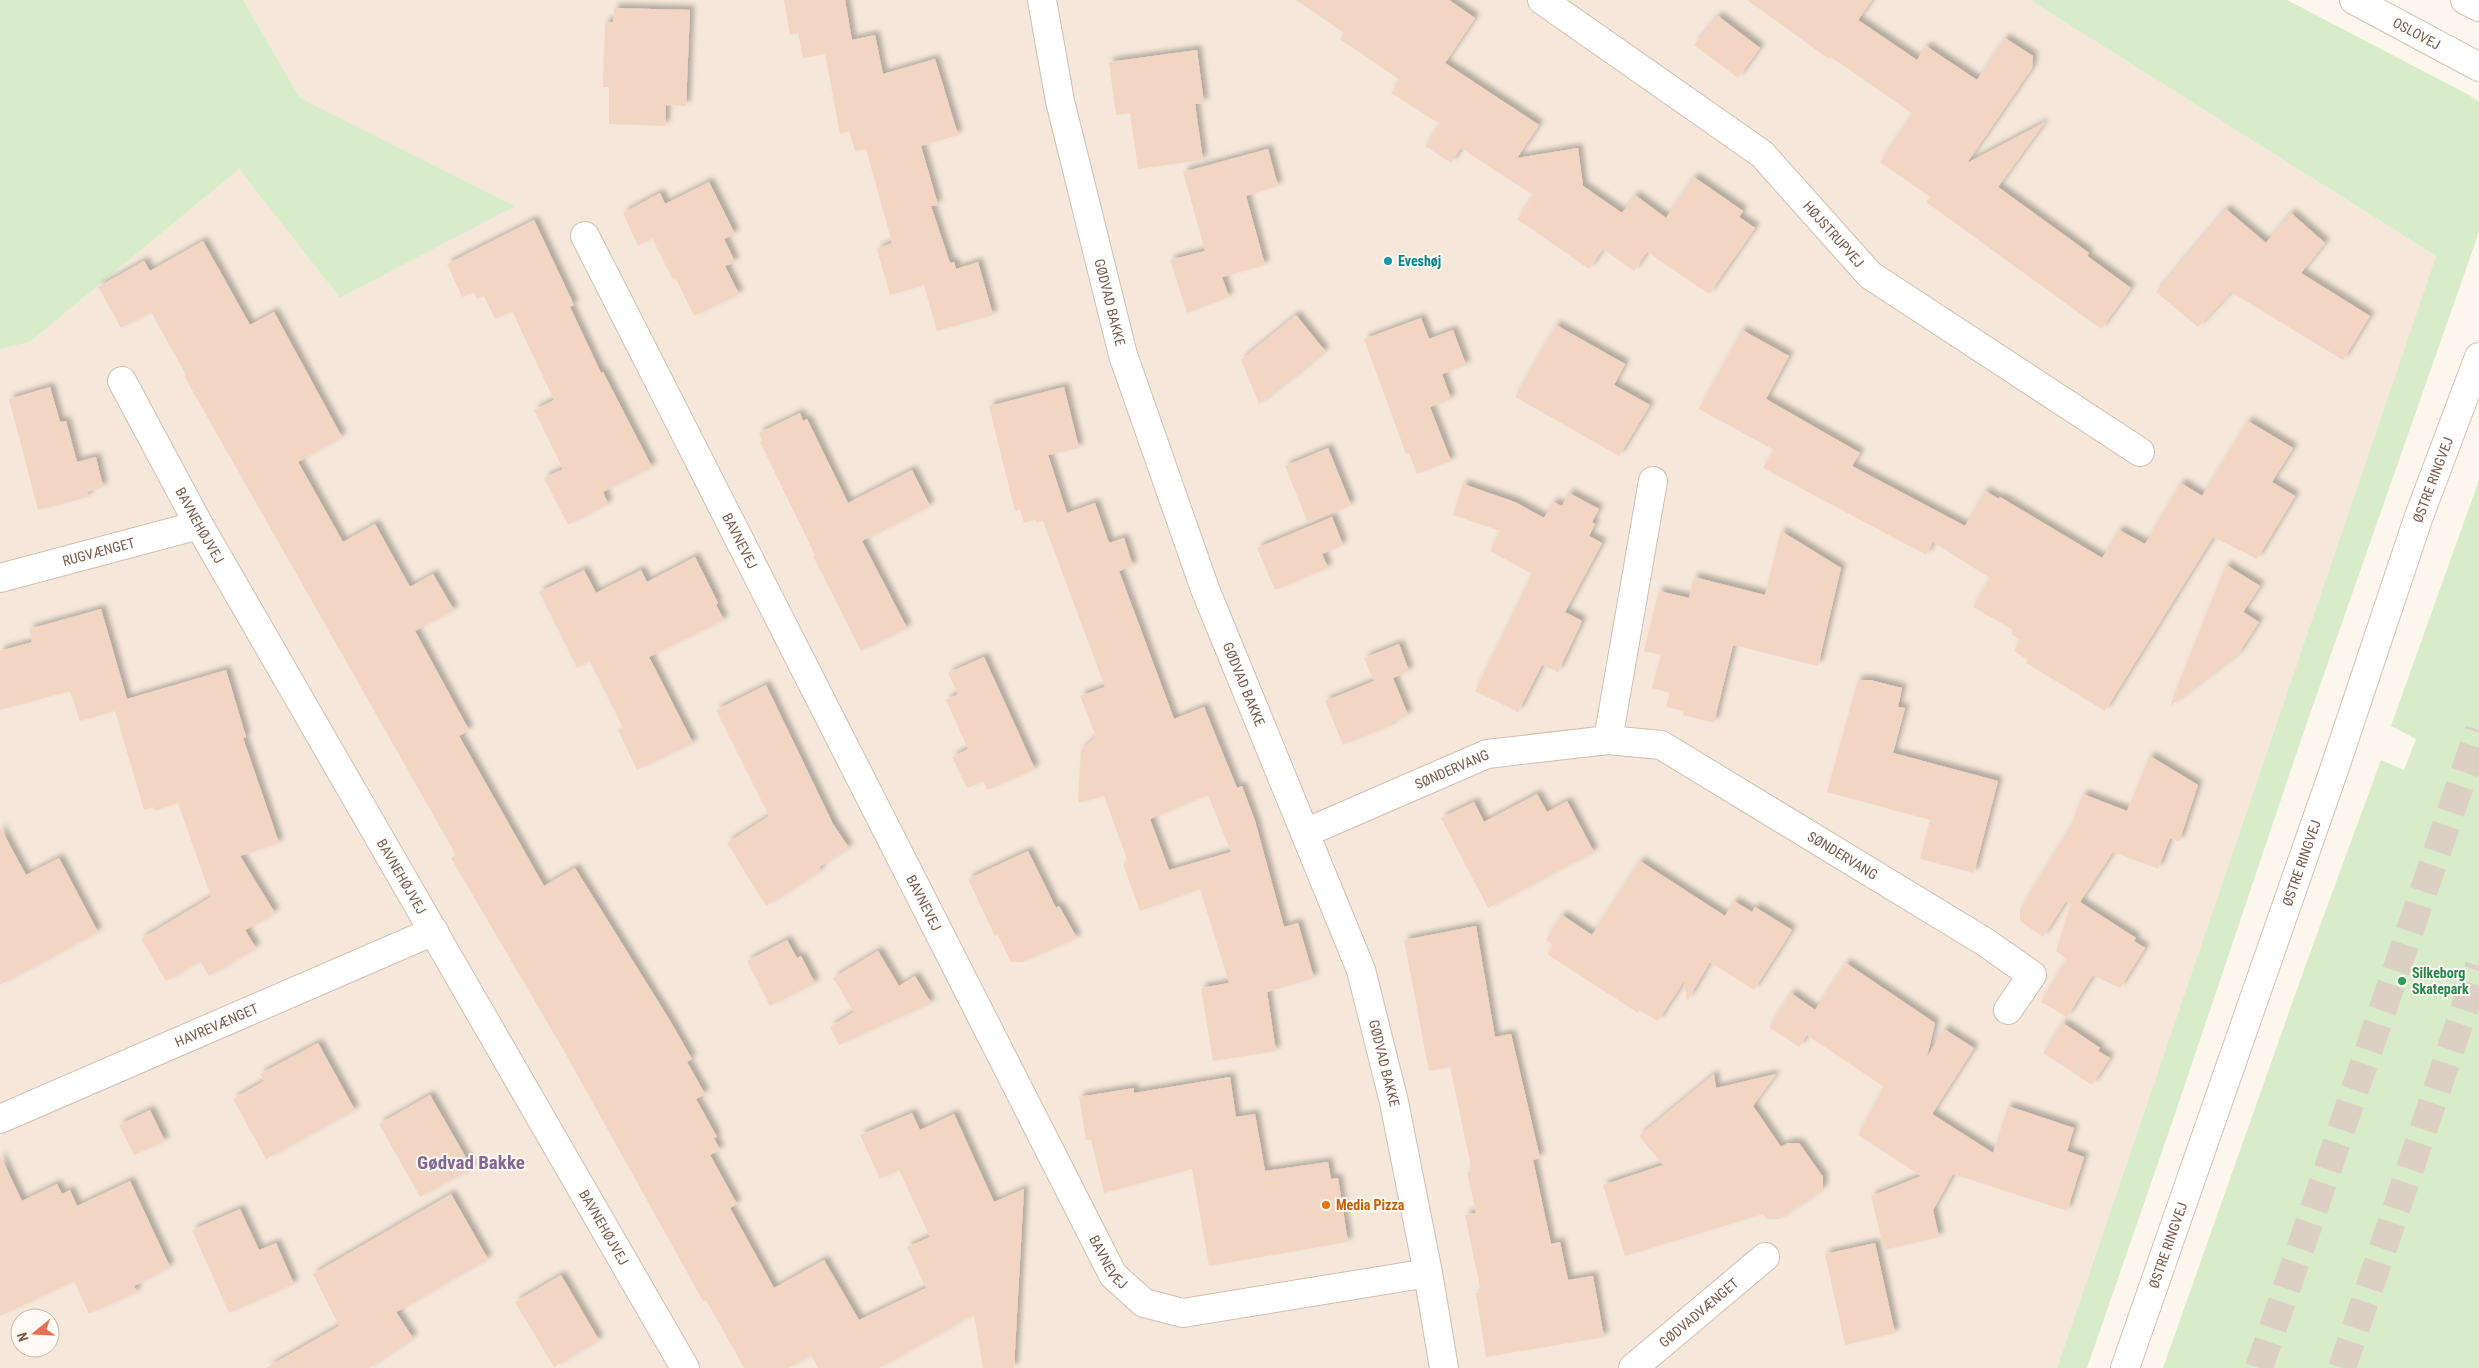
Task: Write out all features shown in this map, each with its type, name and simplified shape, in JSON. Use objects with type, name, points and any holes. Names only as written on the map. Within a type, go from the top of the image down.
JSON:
[{"type":"street","name":"GØDVAD BAKKE","points":[[1042,0],[1060,101],[1123,355],[1205,589],[1361,970],[1394,1102],[1428,1273],[1444,1368]]},
{"type":"street","name":"HØJSTRUPVEJ","points":[[1542,0],[1762,154],[1870,275],[2140,452]]},
{"type":"street","name":"OSLOVEJ","points":[[2354,0],[2479,67]]},
{"type":"street","points":[[2465,0],[2479,7]]},
{"type":"street","name":"BAVNEVEJ","points":[[586,236],[1113,1274],[1144,1304],[1184,1313],[1428,1273]]},
{"type":"street","name":"ØSTRE RINGVEJ","points":[[2125,1368],[2335,767],[2418,519],[2479,357]]},
{"type":"street","name":"BAVNEHØJVEJ","points":[[122,381],[199,525],[685,1368]]},
{"type":"street","points":[[1608,740],[1652,481]]},
{"type":"street","name":"RUGVÆNGET","points":[[0,578],[199,525]]},
{"type":"street","name":"SØNDERVANG","points":[[1305,833],[1487,754],[1608,740],[1661,745],[1985,942],[2032,975],[2008,1010]]},
{"type":"street","name":"HAVREVÆNGET","points":[[0,1119],[434,931]]},
{"type":"street","name":"GØDVADVÆNGET","points":[[1633,1368],[1765,1257]]},
{"type":"shaded area","points":[[243,0],[2030,0],[2436,256],[2057,1368],[0,1368],[0,349],[30,342],[239,169],[340,298],[514,206],[300,98]]},
{"type":"green space","points":[[0,0],[243,0],[300,98],[515,206],[340,298],[239,169],[30,342],[0,349]]},
{"type":"green space","points":[[2030,0],[2287,0],[2479,102],[2479,232],[2303,734],[2087,1368],[2057,1368],[2436,256]]},
{"type":"green space","name":"Silkeborg Skatepark","points":[[2479,480],[2479,1368],[2163,1368],[2306,964],[2381,760],[2404,770],[2416,739],[2391,726]]},
{"type":"building","points":[[784,0],[845,0],[852,40],[875,35],[883,74],[935,59],[958,135],[921,146],[938,205],[931,206],[950,263],[954,262],[956,269],[978,262],[993,315],[937,331],[924,285],[890,295],[877,249],[892,243],[866,149],[855,151],[849,131],[840,134],[825,54],[803,58],[798,33],[790,35]]},
{"type":"building","points":[[1296,0],[1449,0],[1475,18],[1445,63],[1539,125],[1517,158],[1578,148],[1583,186],[1622,213],[1635,195],[1666,218],[1694,177],[1743,211],[1739,217],[1755,228],[1709,294],[1647,252],[1634,271],[1603,249],[1589,269],[1517,219],[1534,196],[1461,148],[1451,163],[1425,146],[1440,124],[1391,93],[1400,80],[1340,39],[1344,33]]},
{"type":"building","points":[[1747,0],[1872,0],[1858,20],[1917,60],[1926,46],[1977,80],[2005,38],[2033,56],[2032,68],[1967,163],[2045,122],[1998,187],[2089,253],[2087,256],[2131,288],[2101,329],[1926,202],[1930,197],[1880,162],[1913,114],[1831,57],[1829,59]]},
{"type":"building","points":[[614,8],[690,10],[686,106],[666,105],[665,126],[609,124],[609,87],[603,87],[605,22],[613,22]]},
{"type":"building","points":[[1718,16],[1760,48],[1738,78],[1694,45]]},
{"type":"building","points":[[1197,50],[1204,103],[1195,104],[1203,160],[1138,169],[1130,113],[1116,115],[1109,62]]},
{"type":"building","points":[[1268,149],[1278,186],[1246,196],[1265,265],[1222,277],[1229,297],[1187,313],[1170,260],[1205,251],[1183,172]]},
{"type":"building","points":[[709,182],[735,234],[724,239],[735,262],[725,266],[739,294],[694,316],[676,279],[673,280],[652,238],[638,246],[623,213],[660,193],[665,204]]},
{"type":"building","points":[[2226,209],[2266,243],[2291,213],[2325,243],[2301,273],[2370,316],[2343,360],[2231,292],[2198,327],[2156,292]]},
{"type":"building","points":[[534,220],[574,305],[570,307],[601,373],[603,372],[652,467],[603,492],[608,504],[568,525],[544,478],[563,469],[534,410],[554,400],[512,311],[495,319],[484,296],[477,299],[474,292],[462,297],[447,264]]},
{"type":"building","points":[[203,241],[250,325],[274,312],[342,437],[298,462],[343,542],[375,524],[410,587],[433,574],[454,610],[415,631],[469,730],[459,736],[544,886],[575,868],[692,1059],[687,1062],[705,1094],[696,1099],[717,1137],[714,1138],[720,1150],[710,1155],[737,1204],[730,1208],[774,1288],[824,1260],[859,1320],[926,1288],[907,1247],[930,1237],[899,1170],[880,1179],[860,1135],[912,1113],[920,1130],[954,1114],[994,1202],[1024,1189],[1014,1368],[983,1368],[974,1314],[879,1368],[818,1368],[811,1355],[788,1368],[744,1368],[706,1300],[703,1301],[564,1051],[451,858],[456,855],[184,376],[186,375],[151,312],[121,328],[98,287],[144,261],[150,271]]},
{"type":"building","points":[[1296,315],[1325,351],[1259,404],[1241,360]]},
{"type":"building","points":[[1421,318],[1429,339],[1453,330],[1466,365],[1442,374],[1451,399],[1430,407],[1451,461],[1417,474],[1409,453],[1406,454],[1364,339]]},
{"type":"building","points":[[1556,325],[1625,364],[1614,385],[1650,405],[1619,456],[1515,397]]},
{"type":"building","points":[[1742,330],[1789,356],[1766,399],[1860,453],[1852,466],[1965,526],[1985,491],[1999,499],[2000,497],[2102,558],[2119,530],[2145,544],[2181,483],[2202,496],[2248,421],[2293,448],[2272,482],[2295,496],[2257,559],[2213,537],[2105,711],[2026,663],[2028,660],[2014,651],[2021,640],[2011,634],[2013,630],[1973,607],[1990,578],[1933,542],[1926,555],[1763,468],[1774,450],[1699,409]]},
{"type":"building","points":[[50,387],[60,422],[66,421],[77,462],[96,457],[103,487],[87,492],[88,497],[38,510],[9,399]]},
{"type":"building","points":[[1064,387],[1079,448],[1048,455],[1067,513],[1095,503],[1109,543],[1124,538],[1133,566],[1119,571],[1174,719],[1204,707],[1237,788],[1242,786],[1255,821],[1284,927],[1298,923],[1314,978],[1267,992],[1276,1051],[1213,1061],[1201,988],[1229,983],[1200,889],[1140,911],[1123,864],[1128,862],[1104,796],[1078,803],[1081,750],[1096,737],[1080,696],[1105,687],[1043,521],[1037,523],[1035,519],[1024,523],[1020,509],[1015,511],[989,406]],"holes":[[[1208,795],[1231,852],[1169,870],[1150,819]]]},
{"type":"building","points":[[800,413],[803,421],[807,419],[848,503],[912,470],[930,506],[862,541],[907,628],[861,651],[813,556],[815,555],[760,442],[762,441],[759,433]]},
{"type":"building","points":[[1328,448],[1351,505],[1308,523],[1285,466]]},
{"type":"building","points":[[1463,484],[1515,502],[1544,518],[1553,502],[1562,506],[1569,493],[1599,509],[1592,522],[1595,524],[1589,536],[1602,543],[1565,612],[1582,621],[1558,672],[1542,665],[1518,712],[1475,691],[1532,574],[1490,551],[1500,531],[1453,515]]},
{"type":"building","points":[[1332,517],[1343,545],[1322,554],[1328,568],[1275,590],[1257,548]]},
{"type":"building","points":[[1781,531],[1841,568],[1818,666],[1733,645],[1714,723],[1683,715],[1684,711],[1666,707],[1670,693],[1652,688],[1661,655],[1644,651],[1659,591],[1689,598],[1694,577],[1765,595]]},
{"type":"building","points":[[695,557],[718,603],[716,605],[724,620],[649,657],[693,743],[637,770],[618,730],[623,728],[589,660],[577,668],[539,592],[584,570],[596,593],[641,570],[647,582]]},
{"type":"building","points":[[2226,565],[2260,586],[2243,612],[2259,622],[2238,654],[2170,706]]},
{"type":"building","points":[[101,609],[127,699],[226,670],[246,737],[243,738],[279,843],[240,856],[275,913],[245,930],[256,948],[209,976],[200,961],[166,981],[141,939],[211,897],[178,803],[155,811],[153,807],[144,810],[115,711],[80,721],[70,691],[0,710],[0,651],[32,642],[29,629]]},
{"type":"building","points":[[1399,644],[1409,671],[1393,678],[1408,715],[1391,723],[1392,725],[1343,745],[1325,701],[1374,681],[1364,658]]},
{"type":"building","points":[[984,657],[1035,769],[987,790],[983,781],[967,788],[952,757],[968,749],[946,700],[958,694],[948,673]]},
{"type":"building","points":[[1858,680],[1870,680],[1902,688],[1898,707],[1905,708],[1893,753],[1998,781],[1974,873],[1920,859],[1930,820],[1827,792]]},
{"type":"building","points":[[766,685],[833,824],[849,848],[819,867],[821,870],[766,906],[727,843],[769,816],[716,710]]},
{"type":"building","points":[[2150,756],[2198,785],[2179,842],[2170,838],[2158,869],[2113,852],[2080,902],[2136,938],[2134,941],[2145,948],[2120,988],[2093,975],[2067,1017],[2041,1002],[2067,959],[2056,951],[2071,904],[2066,901],[2043,937],[2020,921],[2020,910],[2071,826],[2083,794],[2127,811]]},
{"type":"building","points":[[1537,794],[1547,812],[1567,801],[1594,852],[1488,908],[1441,818],[1474,802],[1484,822]]},
{"type":"building","points":[[0,827],[26,875],[59,858],[98,932],[0,985]]},
{"type":"building","points":[[1028,851],[1056,908],[1059,906],[1077,938],[1023,962],[1011,962],[998,935],[995,936],[968,879]]},
{"type":"building","points":[[1640,861],[1725,916],[1734,901],[1752,912],[1755,907],[1792,930],[1754,990],[1710,962],[1687,1001],[1684,981],[1658,1021],[1639,1010],[1638,1013],[1547,954],[1553,945],[1546,940],[1562,915],[1592,935]]},
{"type":"building","points":[[1476,926],[1495,1037],[1511,1034],[1540,1158],[1533,1160],[1551,1244],[1560,1242],[1568,1280],[1593,1276],[1604,1337],[1486,1357],[1476,1293],[1481,1292],[1465,1215],[1476,1213],[1467,1172],[1472,1171],[1450,1067],[1429,1071],[1404,940]]},
{"type":"building","points":[[787,940],[797,958],[801,956],[815,983],[770,1006],[747,961]]},
{"type":"building","points":[[878,951],[899,986],[915,976],[931,1003],[839,1045],[830,1027],[854,1012],[833,978]]},
{"type":"building","points":[[1846,963],[1935,1023],[1927,1057],[1944,1029],[1974,1048],[1932,1114],[1993,1153],[2008,1106],[2074,1128],[2067,1151],[2084,1157],[2067,1211],[1953,1174],[1933,1210],[1939,1237],[1884,1250],[1871,1196],[1921,1176],[1858,1135],[1884,1087],[1807,1035],[1799,1047],[1769,1027],[1791,993],[1815,1010]]},
{"type":"building","points":[[2063,1023],[2100,1048],[2098,1051],[2110,1058],[2092,1085],[2043,1053]]},
{"type":"building","points":[[318,1043],[355,1110],[266,1159],[233,1099],[264,1081],[260,1074]]},
{"type":"building","points":[[1714,1074],[1716,1088],[1776,1074],[1753,1106],[1781,1147],[1788,1143],[1799,1143],[1823,1177],[1823,1189],[1779,1219],[1767,1219],[1763,1214],[1625,1256],[1603,1185],[1663,1165],[1639,1136]]},
{"type":"building","points":[[1230,1077],[1236,1117],[1255,1114],[1265,1171],[1328,1162],[1331,1179],[1338,1178],[1348,1242],[1209,1266],[1192,1169],[1104,1193],[1091,1140],[1086,1140],[1079,1097],[1134,1088],[1134,1093]]},
{"type":"building","points":[[430,1095],[472,1168],[420,1197],[379,1124]]},
{"type":"building","points":[[150,1110],[165,1141],[134,1155],[119,1125]]},
{"type":"building","points":[[0,1155],[22,1201],[57,1184],[62,1194],[70,1190],[77,1206],[130,1181],[170,1267],[134,1286],[137,1292],[89,1314],[74,1281],[17,1308],[10,1308],[10,1311],[0,1316]]},
{"type":"building","points":[[451,1194],[488,1259],[396,1312],[413,1338],[369,1368],[266,1368],[339,1326],[313,1274]]},
{"type":"building","points":[[240,1209],[259,1250],[276,1243],[294,1284],[229,1313],[192,1230]]},
{"type":"building","points":[[1875,1243],[1895,1333],[1845,1345],[1825,1254]]},
{"type":"building","points":[[561,1275],[599,1340],[554,1367],[515,1302]]},
{"type":"tunnel","points":[[2259,1368],[2479,730]]},
{"type":"tunnel","points":[[2342,1368],[2479,966]]},
{"type":"place","name":"Eveshøj","points":[[1388,261]]},
{"type":"place","name":"Silkeborg Skatepark","points":[[2402,981]]},
{"type":"place","name":"Media Pizza","points":[[1326,1205]]},
{"type":"district","name":"Gødvad Bakke","points":[[471,1162]]}]
